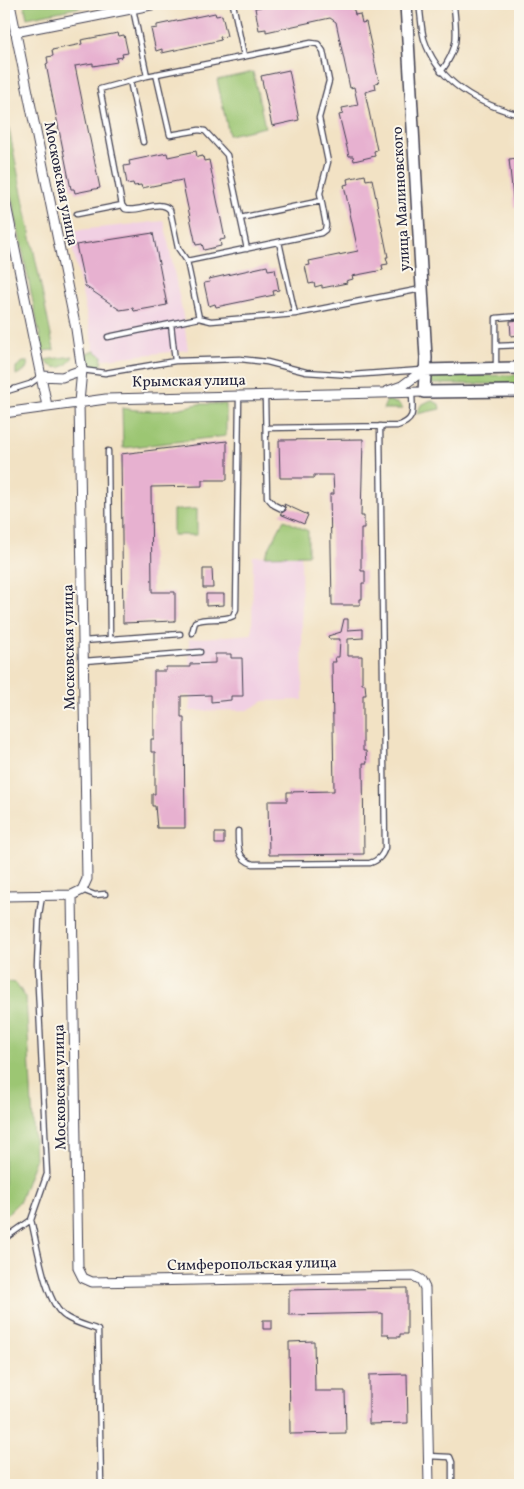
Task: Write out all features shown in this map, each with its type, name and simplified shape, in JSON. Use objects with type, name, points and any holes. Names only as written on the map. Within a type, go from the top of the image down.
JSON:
[{"type":"street","name":"Московская улица","points":[[10,4],[76,329],[82,370],[79,402],[87,879],[82,890]]},
{"type":"street","points":[[15,32],[133,6],[156,4]]},
{"type":"street","name":"улица Малиновского","points":[[406,4],[426,358],[424,392]]},
{"type":"street","points":[[4,195],[47,406]]},
{"type":"street","points":[[424,370],[520,368]]},
{"type":"street","points":[[41,376],[62,377],[82,370]]},
{"type":"street","name":"Крымская улица","points":[[375,394],[402,386],[424,370]]},
{"type":"street","name":"Крымская улица","points":[[4,413],[106,399],[520,391]]},
{"type":"street","points":[[4,896],[72,895],[82,890]]},
{"type":"street","name":"Московская улица","points":[[72,895],[78,1268],[83,1278]]},
{"type":"street","name":"Симферопольская улица","points":[[83,1278],[92,1282],[414,1276],[422,1280],[426,1288],[428,1456]]},
{"type":"street","points":[[428,1456],[428,1485]]},
{"type":"lane","points":[[233,4],[244,56]]},
{"type":"lane","points":[[381,4],[393,4]]},
{"type":"lane","points":[[419,4],[423,36],[430,54],[441,72],[456,86],[485,104],[520,115]]},
{"type":"lane","points":[[133,6],[147,76]]},
{"type":"lane","points":[[441,72],[451,58],[457,41],[454,7]]},
{"type":"lane","points":[[188,261],[321,233],[325,230],[326,225],[320,193],[328,162],[319,118],[329,81],[323,51],[318,44],[311,43],[147,76],[104,86],[100,93],[122,205],[125,210],[131,211],[161,205],[166,206],[170,210],[178,248],[188,261],[200,318]]},
{"type":"lane","points":[[156,74],[170,135],[199,130],[205,131],[227,155],[247,249]]},
{"type":"lane","points":[[130,81],[143,142]]},
{"type":"lane","points":[[240,218],[321,201]]},
{"type":"lane","points":[[77,214],[122,205]]},
{"type":"lane","points":[[279,242],[294,314]]},
{"type":"lane","points":[[108,337],[200,318],[211,321],[294,314],[422,288]]},
{"type":"lane","points":[[496,369],[496,318],[520,316]]},
{"type":"lane","points":[[171,324],[175,362]]},
{"type":"lane","points":[[496,346],[520,344]]},
{"type":"lane","points":[[82,370],[105,374],[175,362],[240,359],[267,362],[306,372],[350,375],[424,370]]},
{"type":"lane","points":[[4,392],[30,384],[41,376]]},
{"type":"lane","points":[[266,428],[398,426],[407,423],[412,418],[412,392]]},
{"type":"lane","points":[[192,633],[195,622],[201,619],[226,619],[233,616],[236,609],[239,396]]},
{"type":"lane","points":[[265,396],[267,497],[274,505],[282,509]]},
{"type":"lane","points":[[238,831],[240,856],[246,862],[253,864],[370,863],[383,855],[385,848],[380,426]]},
{"type":"lane","points":[[108,451],[110,639]]},
{"type":"lane","points":[[83,641],[180,634]]},
{"type":"lane","points":[[84,661],[200,652]]},
{"type":"lane","points":[[82,890],[95,895],[105,894]]},
{"type":"lane","points":[[42,896],[39,915],[37,966],[47,1174],[31,1220],[47,1287],[55,1307],[64,1317],[98,1330],[101,1485]]},
{"type":"lane","points":[[4,1239],[31,1220]]},
{"type":"lane","points":[[428,1456],[450,1457],[452,1462],[452,1485]]},
{"type":"shaded area","points":[[164,221],[188,350],[96,360],[69,231]]},
{"type":"shaded area","points":[[301,555],[303,700],[264,701],[248,710],[190,711],[189,639],[252,634],[253,556]]},
{"type":"green space","points":[[24,4],[96,4],[27,18]]},
{"type":"green space","points":[[253,72],[265,127],[229,135],[217,80]]},
{"type":"green space","points":[[4,105],[54,350],[43,351],[4,160]]},
{"type":"green space","points":[[95,351],[102,356],[101,369],[91,364],[86,353]]},
{"type":"green space","points":[[73,356],[67,364],[60,367],[52,366],[44,360]]},
{"type":"green space","points":[[23,362],[28,362],[26,370],[16,375],[16,367]]},
{"type":"green space","points":[[520,375],[520,384],[430,384],[430,377],[432,376]]},
{"type":"green space","points":[[387,400],[399,404],[403,409],[383,409]]},
{"type":"green space","points":[[431,400],[439,404],[440,409],[417,414],[421,405]]},
{"type":"green space","points":[[198,404],[226,404],[226,436],[123,448],[122,408],[161,410]]},
{"type":"green space","points":[[197,509],[197,535],[173,535],[173,510]]},
{"type":"green space","points":[[284,520],[308,531],[308,555],[265,556]]},
{"type":"green space","points":[[4,981],[16,983],[26,998],[35,1160],[20,1201],[4,1217]]},
{"type":"building","points":[[260,4],[344,4],[354,10],[355,15],[360,14],[362,23],[366,22],[379,82],[375,83],[376,89],[365,92],[377,150],[374,151],[375,156],[354,161],[353,156],[349,156],[339,115],[343,114],[342,108],[358,105],[354,87],[350,88],[336,22],[330,18],[266,32],[266,29],[259,30],[255,8],[261,7]]},
{"type":"building","points":[[215,13],[216,16],[222,15],[227,36],[220,37],[221,40],[162,53],[162,49],[156,51],[151,29],[157,28],[157,25]]},
{"type":"building","points":[[118,33],[119,36],[124,35],[128,53],[122,54],[123,57],[116,58],[117,62],[93,66],[93,63],[75,66],[100,188],[75,193],[74,189],[71,189],[46,64],[48,63],[47,57],[53,56],[52,50],[82,44],[81,40]]},
{"type":"building","points":[[289,70],[299,120],[272,126],[261,76]]},
{"type":"building","points":[[196,151],[197,157],[203,156],[204,161],[209,160],[225,239],[220,240],[221,246],[204,250],[202,244],[196,245],[182,180],[142,188],[141,185],[127,184],[124,166],[130,165],[129,161],[167,153],[168,157]]},
{"type":"building","points":[[520,158],[520,207],[514,207],[509,159]]},
{"type":"building","points":[[365,175],[366,180],[372,179],[388,264],[382,265],[383,270],[352,276],[353,279],[346,281],[347,283],[322,288],[322,285],[315,287],[314,283],[309,284],[305,266],[310,265],[309,261],[358,251],[344,185],[348,184],[347,179]]},
{"type":"building","points":[[153,233],[167,305],[134,311],[133,308],[120,310],[85,286],[76,245]]},
{"type":"building","points":[[267,266],[268,270],[275,269],[279,290],[273,291],[274,295],[216,307],[215,304],[209,306],[204,283],[210,282],[209,279]]},
{"type":"building","points":[[520,320],[520,335],[511,336],[510,321]]},
{"type":"building","points":[[363,439],[361,516],[364,516],[364,528],[361,528],[361,571],[365,571],[365,583],[362,583],[360,605],[332,605],[330,494],[334,494],[333,475],[314,475],[314,478],[280,478],[279,440]]},
{"type":"building","points":[[227,441],[227,480],[202,480],[202,486],[151,487],[152,592],[175,592],[175,621],[123,623],[121,454]]},
{"type":"building","points":[[284,504],[308,515],[304,524],[280,514],[286,510]]},
{"type":"building","points":[[203,569],[212,569],[213,588],[203,588]]},
{"type":"building","points":[[206,594],[224,594],[224,605],[206,606]]},
{"type":"building","points":[[344,619],[348,619],[348,630],[363,629],[363,638],[348,639],[348,656],[362,656],[362,684],[365,684],[366,695],[363,695],[363,751],[366,751],[367,763],[363,763],[364,854],[269,855],[268,801],[287,801],[287,792],[334,791],[332,662],[336,662],[335,657],[339,657],[340,639],[329,639],[328,636],[341,632]]},
{"type":"building","points":[[215,654],[231,654],[231,658],[242,658],[243,696],[231,696],[231,700],[211,702],[211,695],[181,696],[181,717],[184,717],[185,828],[157,828],[155,806],[152,806],[152,794],[155,794],[155,752],[151,752],[151,739],[154,739],[154,671],[166,671],[166,667],[190,667],[190,664],[215,663]]},
{"type":"building","points":[[215,833],[224,833],[224,844],[215,844]]},
{"type":"building","points":[[407,1288],[407,1334],[400,1334],[400,1337],[389,1337],[388,1334],[382,1334],[382,1313],[289,1315],[289,1290]]},
{"type":"building","points":[[263,1320],[272,1320],[272,1329],[263,1329]]},
{"type":"building","points":[[314,1341],[315,1391],[345,1391],[346,1433],[290,1434],[289,1342]]},
{"type":"building","points":[[407,1374],[408,1423],[369,1424],[369,1375]]}]
